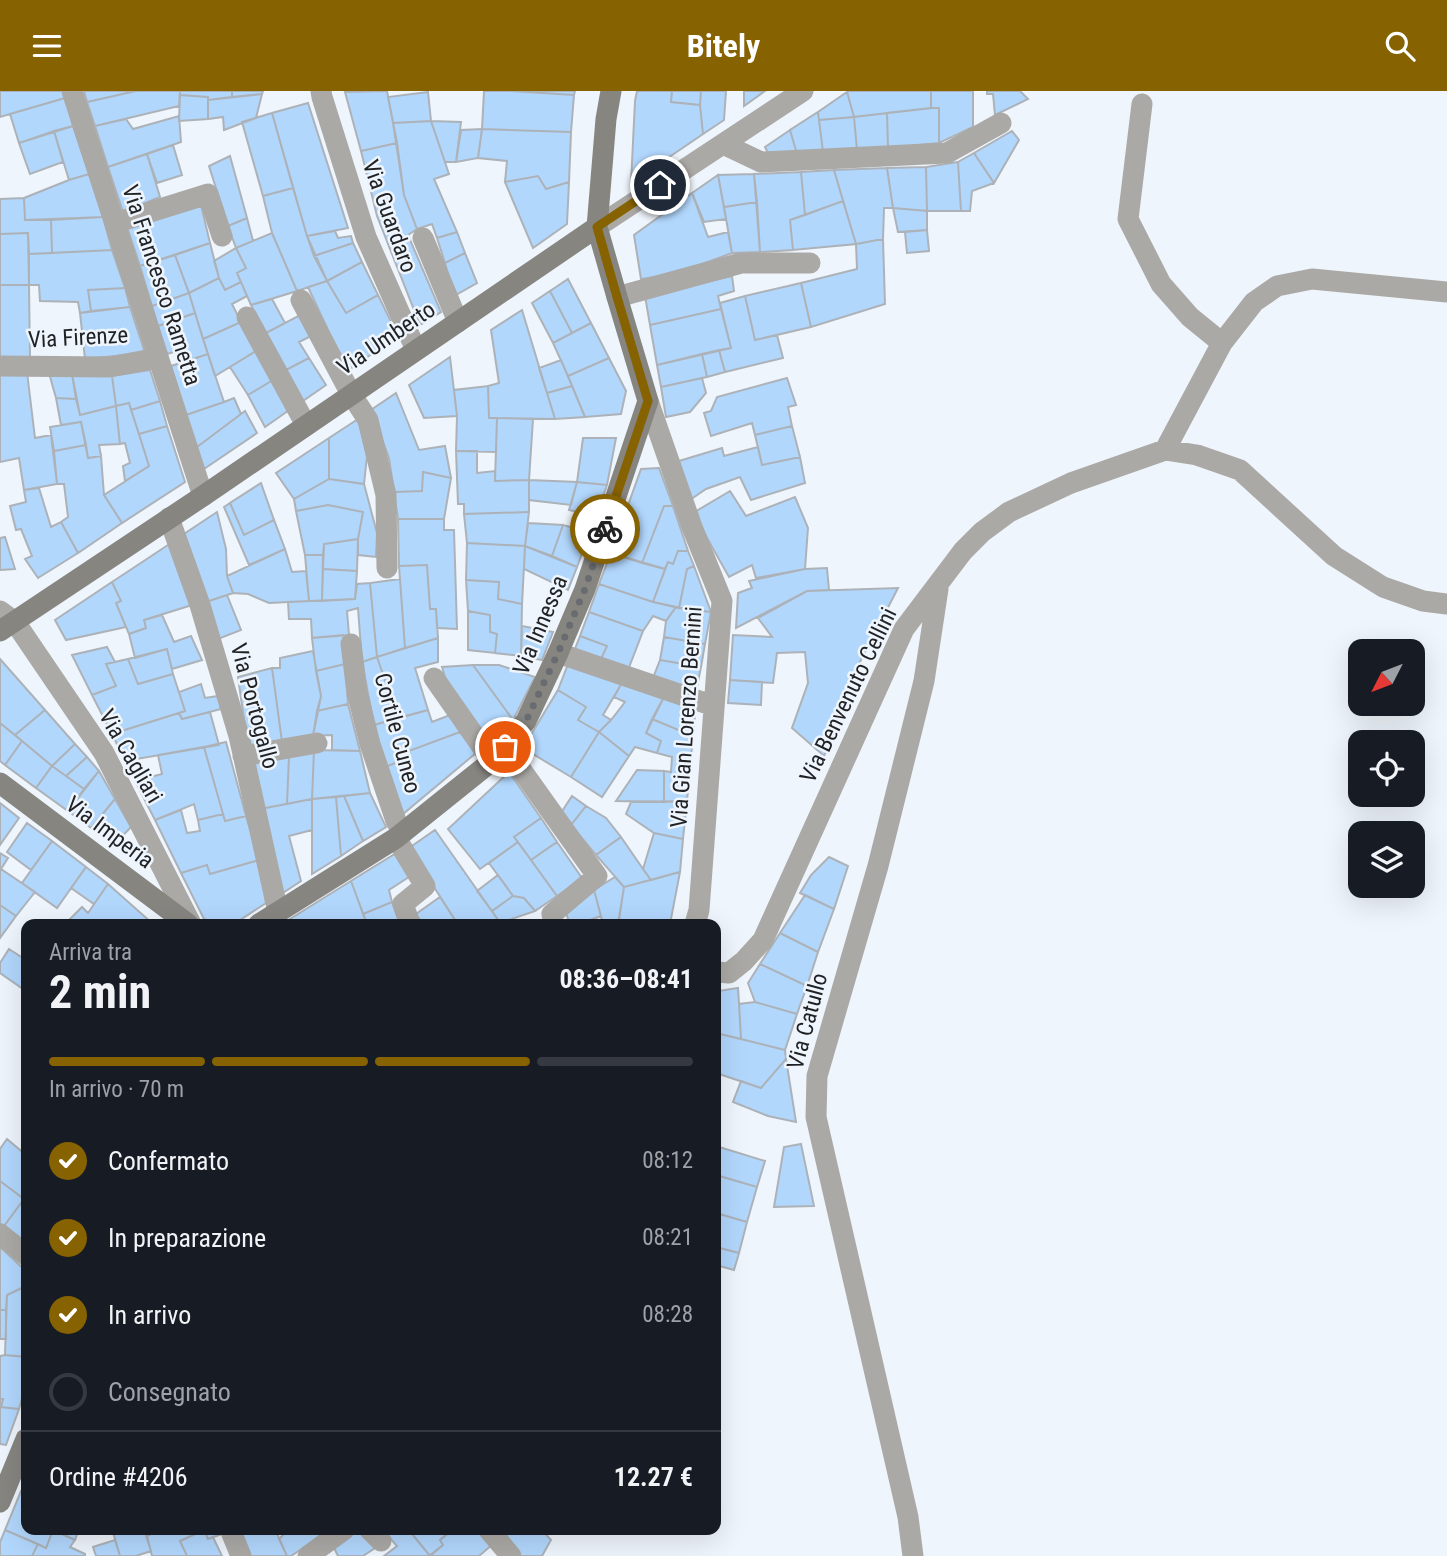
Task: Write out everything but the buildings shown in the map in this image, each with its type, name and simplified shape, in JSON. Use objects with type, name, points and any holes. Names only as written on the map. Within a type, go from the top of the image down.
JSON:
[{"type":"street","name":"Via Francesco Rametta","points":[[72,91],[203,496]]},
{"type":"street","points":[[611,91],[606,119],[597,227],[648,401]]},
{"type":"street","name":"Via Umberto","points":[[5,621],[203,496],[597,227],[803,91]]},
{"type":"street","name":"Via Guardaro","points":[[322,94],[366,237],[416,350]]},
{"type":"street","points":[[1142,104],[1128,219],[1161,284],[1190,317],[1222,343]]},
{"type":"street","points":[[723,144],[761,162],[947,153],[1001,123]]},
{"type":"street","points":[[115,223],[208,194],[222,236]]},
{"type":"street","points":[[423,238],[458,322]]},
{"type":"street","points":[[617,297],[741,263],[810,263]]},
{"type":"street","points":[[1165,450],[1222,343],[1254,302],[1277,286],[1312,279],[1447,292]]},
{"type":"street","points":[[301,300],[351,394],[368,420],[386,495],[387,568]]},
{"type":"street","points":[[247,317],[306,425]]},
{"type":"street","name":"Via Firenze","points":[[0,366],[109,366],[158,358]]},
{"type":"street","name":"Via Innessa","points":[[266,919],[400,835],[498,754],[526,721],[585,589],[648,401]]},
{"type":"street","name":"Via Gian Lorenzo Bernini","points":[[648,401],[692,527],[722,601],[696,919]]},
{"type":"street","name":"Via Benvenuto Cellini","points":[[721,972],[729,973],[763,940],[904,629],[962,551],[1009,512],[1071,483],[1165,450],[1196,455],[1240,470],[1335,556],[1383,587],[1423,601],[1447,604]]},
{"type":"street","name":"Via Portogallo","points":[[169,518],[200,605],[239,736],[278,912]]},
{"type":"street","name":"Via Catullo","points":[[913,1556],[908,1517],[816,1117],[817,1076],[878,866],[924,681],[939,584]]},
{"type":"street","name":"Via Cagliari","points":[[5,621],[104,753],[187,919]]},
{"type":"street","name":"Cortile Cuneo","points":[[351,644],[357,692],[370,744],[400,835],[425,886],[403,904],[408,919]]},
{"type":"street","points":[[558,653],[714,706]]},
{"type":"street","points":[[434,678],[597,876],[552,914],[553,919]]},
{"type":"street","points":[[243,756],[317,743]]},
{"type":"street","name":"Via Imperia","points":[[0,783],[182,919]]},
{"type":"street","points":[[0,1234],[21,1251]]},
{"type":"street","points":[[0,1502],[21,1451]]},
{"type":"street","points":[[232,1535],[241,1556]]},
{"type":"street","points":[[308,1556],[337,1535]]},
{"type":"street","points":[[493,1535],[511,1556]]},
{"type":"way so far","points":[[505,747],[526,721],[558,653],[585,589],[605,529]]},
{"type":"route","points":[[605,529],[648,401],[597,227],[660,185]]}]
